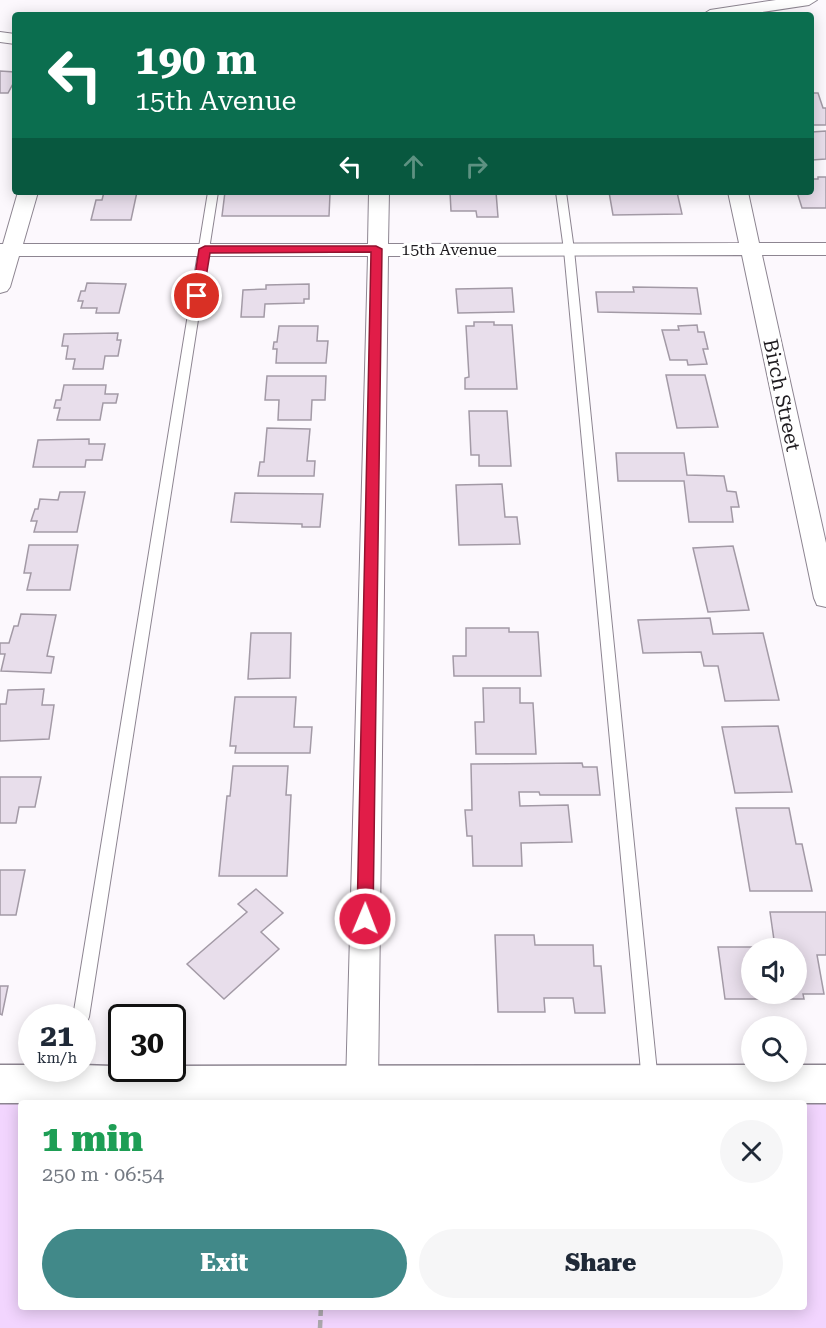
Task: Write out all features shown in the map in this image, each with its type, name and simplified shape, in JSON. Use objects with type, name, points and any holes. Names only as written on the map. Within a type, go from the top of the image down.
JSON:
[{"type":"street","points":[[730,12],[809,0]]},
{"type":"street","points":[[0,287],[5,250],[27,195]]},
{"type":"street","points":[[362,1086],[376,249],[379,195]]},
{"type":"street","name":"Birch Street","points":[[739,195],[826,598]]},
{"type":"street","name":"15th Avenue","points":[[5,250],[826,249]]},
{"type":"street","points":[[96,1078],[362,1086],[826,1084]]},
{"type":"street","points":[[0,1084],[20,1082]]},
{"type":"lane","points":[[83,1004],[213,195]]},
{"type":"lane","points":[[561,195],[569,250],[651,1084]]},
{"type":"path","points":[[320,1328],[321,1310]]},
{"type":"shaded area","points":[[807,1073],[826,1073],[826,1328],[0,1328],[0,1079],[18,1079],[18,1082],[96,1082],[96,1078],[108,1078],[108,1082],[186,1082],[186,1078],[741,1074],[741,1082],[807,1082]]},
{"type":"building","points":[[0,71],[12,72],[12,86],[8,93],[0,93]]},
{"type":"building","points":[[814,93],[818,93],[823,108],[826,108],[826,125],[814,125]]},
{"type":"building","points":[[826,131],[826,159],[814,160],[814,132]]},
{"type":"building","points":[[818,177],[826,177],[826,208],[802,208],[798,195],[814,195],[814,179]]},
{"type":"building","points":[[103,195],[136,195],[131,220],[91,220],[96,200],[102,200]]},
{"type":"building","points":[[225,195],[330,195],[329,216],[222,216]]},
{"type":"building","points":[[450,195],[496,195],[498,217],[477,217],[476,211],[451,211]]},
{"type":"building","points":[[610,195],[678,195],[682,214],[613,215]]},
{"type":"building","points":[[87,283],[126,284],[119,313],[96,313],[97,308],[81,308],[83,301],[78,301]]},
{"type":"building","points":[[309,284],[309,299],[304,299],[304,303],[265,304],[264,317],[241,317],[243,290],[266,289],[266,285]]},
{"type":"building","points":[[633,287],[697,288],[701,314],[598,312],[596,292],[634,292]]},
{"type":"building","points":[[512,288],[514,312],[458,313],[456,289]]},
{"type":"building","points":[[474,322],[512,325],[517,389],[465,389],[465,378],[469,377],[466,326],[474,326]]},
{"type":"building","points":[[697,325],[698,332],[704,332],[708,349],[703,349],[707,364],[688,365],[687,360],[670,360],[662,330],[679,330],[678,326]]},
{"type":"building","points":[[279,326],[318,326],[317,341],[328,341],[326,363],[276,363],[277,349],[273,349],[274,342],[277,342]]},
{"type":"building","points":[[118,333],[117,340],[121,340],[118,356],[105,356],[103,369],[73,369],[75,359],[66,359],[68,346],[62,346],[64,334]]},
{"type":"building","points":[[666,375],[705,375],[718,427],[677,428]]},
{"type":"building","points":[[267,376],[326,376],[325,400],[312,400],[311,420],[278,420],[279,400],[265,400]]},
{"type":"building","points":[[64,385],[106,385],[105,394],[118,394],[116,403],[103,403],[100,420],[57,420],[60,408],[54,408],[56,400],[61,400]]},
{"type":"building","points":[[469,411],[507,411],[511,466],[479,466],[479,455],[471,455]]},
{"type":"building","points":[[267,428],[310,429],[307,461],[315,461],[314,476],[258,476],[260,462],[264,462]]},
{"type":"building","points":[[89,439],[89,444],[105,444],[102,460],[86,460],[85,467],[33,467],[38,440]]},
{"type":"building","points":[[616,453],[684,453],[687,475],[724,476],[727,491],[736,492],[739,507],[731,507],[733,522],[689,522],[684,481],[618,481]]},
{"type":"building","points":[[502,484],[505,517],[517,517],[520,544],[459,545],[456,485]]},
{"type":"building","points":[[60,492],[85,492],[77,532],[34,532],[37,521],[31,521],[35,509],[38,509],[40,499],[58,500]]},
{"type":"building","points":[[235,493],[323,494],[320,527],[302,527],[302,524],[231,522]]},
{"type":"building","points":[[29,545],[78,545],[70,590],[27,590],[31,573],[24,573]]},
{"type":"building","points":[[733,546],[749,610],[708,612],[693,548]]},
{"type":"building","points":[[21,614],[56,615],[47,656],[54,657],[51,673],[1,671],[5,654],[0,654],[0,643],[9,643],[14,626],[18,626]]},
{"type":"building","points":[[710,618],[713,634],[763,633],[779,700],[725,701],[718,666],[704,666],[701,652],[643,653],[638,620]]},
{"type":"building","points":[[466,628],[509,628],[509,632],[538,632],[541,676],[454,676],[453,656],[466,656]]},
{"type":"building","points":[[251,633],[291,633],[290,678],[248,679]]},
{"type":"building","points":[[483,688],[520,688],[520,703],[533,703],[536,754],[476,754],[475,722],[484,722]]},
{"type":"building","points":[[44,689],[42,705],[54,705],[49,739],[0,741],[0,704],[6,704],[8,690]]},
{"type":"building","points":[[235,697],[296,697],[294,727],[312,727],[310,753],[235,753],[236,746],[230,746]]},
{"type":"building","points":[[778,726],[792,792],[735,793],[722,727]]},
{"type":"building","points":[[582,763],[583,767],[597,767],[600,795],[540,795],[539,792],[519,792],[520,806],[568,805],[572,842],[521,843],[522,866],[473,866],[472,836],[467,836],[465,810],[472,810],[471,764]]},
{"type":"building","points":[[233,766],[288,766],[286,795],[291,795],[287,876],[219,876],[227,796],[230,796]]},
{"type":"building","points":[[0,777],[41,777],[35,807],[19,807],[16,823],[0,823]]},
{"type":"building","points":[[736,808],[789,808],[796,844],[802,844],[812,891],[750,891]]},
{"type":"building","points":[[0,870],[25,870],[16,915],[0,915]]},
{"type":"building","points":[[256,889],[283,913],[261,932],[279,949],[224,999],[187,964],[247,912],[238,904]]},
{"type":"building","points":[[770,912],[826,912],[826,955],[817,955],[824,994],[807,994],[807,938],[774,938]]},
{"type":"building","points":[[495,935],[534,935],[535,945],[593,945],[594,966],[601,966],[605,1013],[575,1013],[573,998],[544,998],[545,1012],[498,1012]]},
{"type":"building","points":[[718,947],[741,947],[741,999],[725,999]]},
{"type":"building","points":[[0,986],[8,986],[2,1015],[0,1014]]},
{"type":"route","points":[[197,296],[205,249],[376,249],[365,919]]}]
